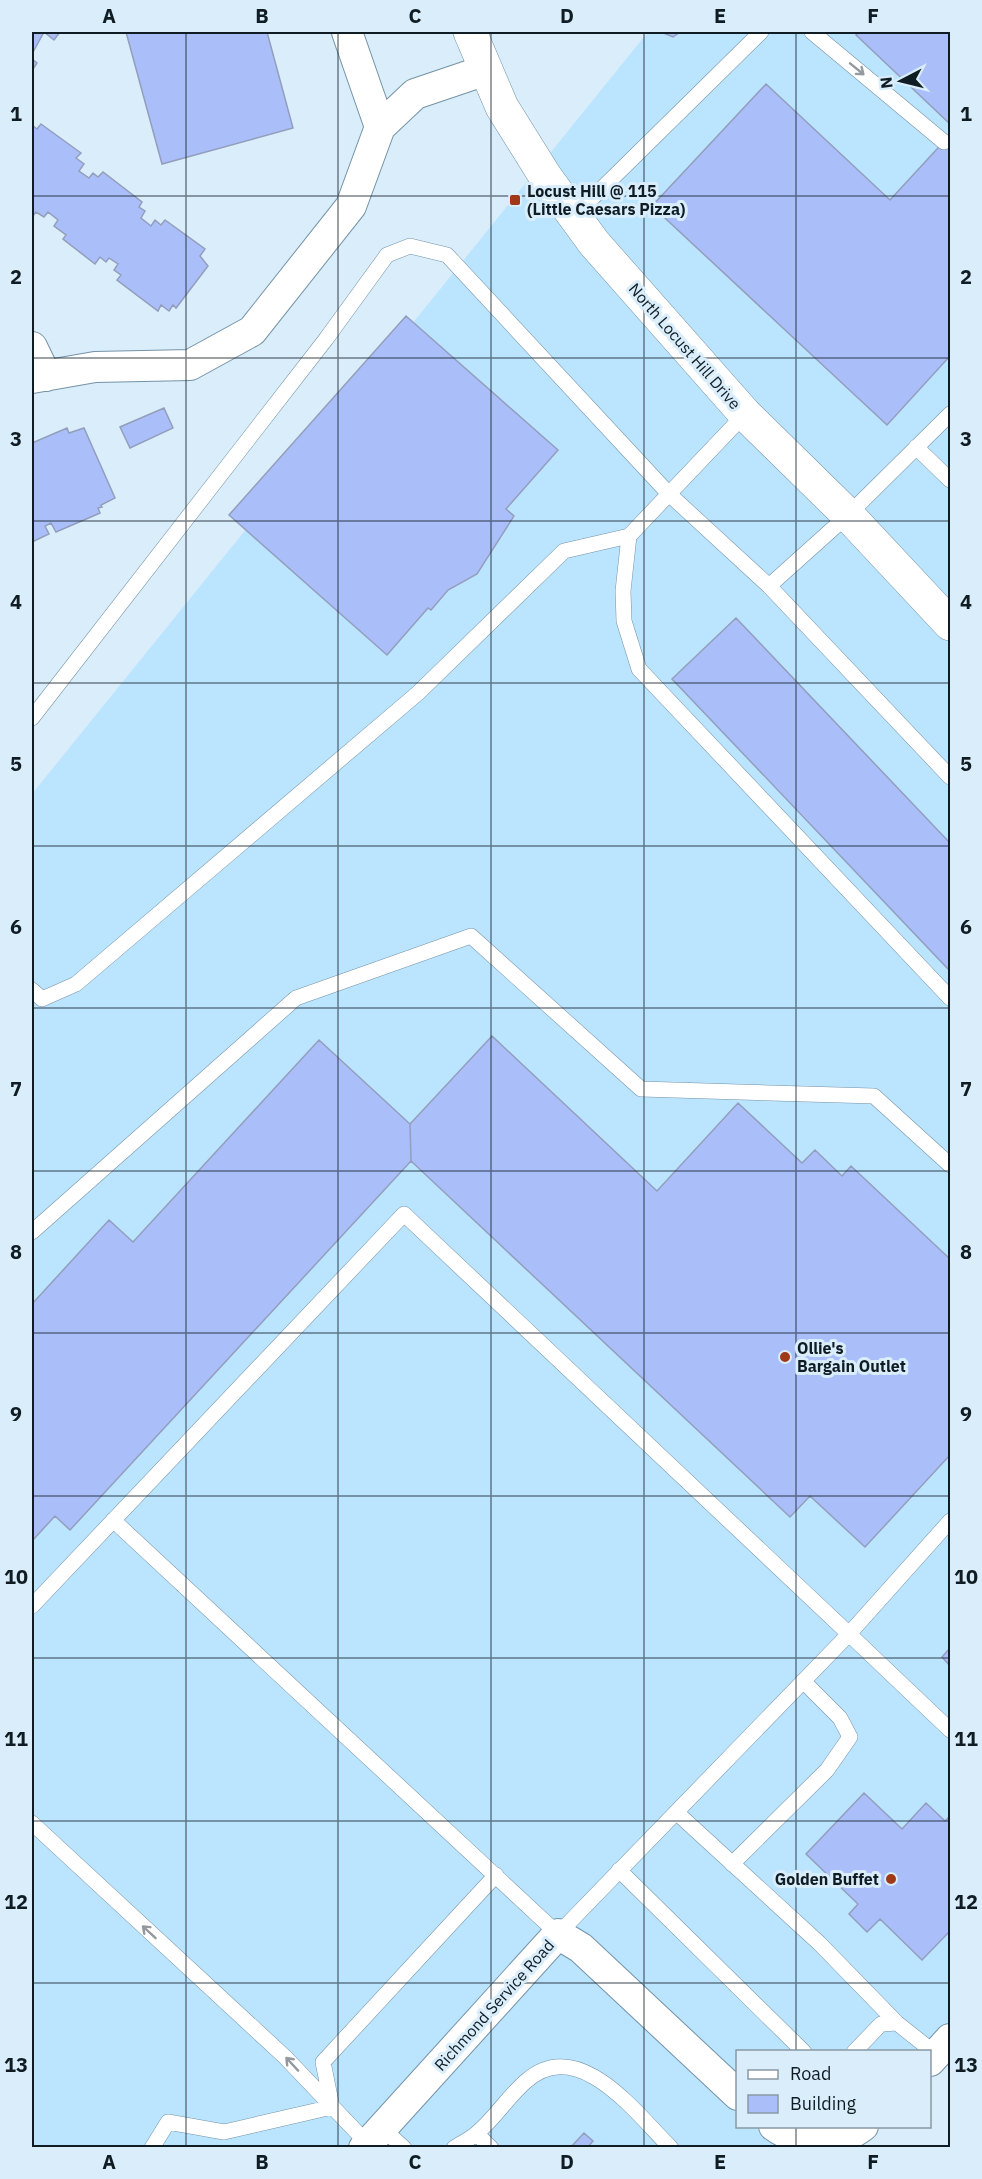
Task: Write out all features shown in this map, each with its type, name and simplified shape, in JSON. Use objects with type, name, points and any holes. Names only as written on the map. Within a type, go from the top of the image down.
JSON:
[{"type":"street","points":[[347,32],[380,127]]},
{"type":"street","name":"North Locust Hill Drive","points":[[470,32],[502,107],[594,243],[745,414],[848,515],[951,624]]},
{"type":"street","points":[[32,346],[39,377],[95,367],[190,365],[252,331],[351,206],[380,127],[415,94],[486,70]]},
{"type":"street","name":"Richmond Service Road","points":[[379,2142],[558,1934],[581,1948],[736,2094]]},
{"type":"street","points":[[787,2137],[840,2137],[861,2128]]},
{"type":"lane","points":[[574,216],[760,32]]},
{"type":"lane","points":[[812,32],[944,142]]},
{"type":"lane","points":[[32,718],[326,339],[387,255],[410,246],[447,255],[669,494],[769,585],[951,777]]},
{"type":"lane","points":[[32,990],[42,999],[76,984],[418,693],[564,551],[629,536],[745,414]]},
{"type":"lane","points":[[769,585],[848,515],[951,414]]},
{"type":"lane","points":[[916,447],[951,480]]},
{"type":"lane","points":[[629,536],[623,591],[624,621],[639,669],[951,998]]},
{"type":"lane","points":[[32,1232],[296,998],[471,936],[641,1089],[874,1096],[951,1165]]},
{"type":"lane","points":[[32,1606],[404,1214],[951,1730]]},
{"type":"lane","points":[[113,1520],[558,1934],[849,1634],[951,1521]]},
{"type":"lane","points":[[732,1864],[827,1770],[850,1737],[840,1718],[803,1681]]},
{"type":"lane","points":[[676,1812],[819,1943],[897,2023],[939,2052]]},
{"type":"lane","points":[[32,1823],[285,2057],[332,2107],[379,2142]]},
{"type":"lane","points":[[619,1870],[802,2050]]},
{"type":"lane","points":[[332,2107],[323,2062],[496,1875]]},
{"type":"lane","points":[[856,2050],[881,2024],[897,2023]]},
{"type":"lane","points":[[454,2148],[477,2134],[525,2082],[548,2067],[558,2066],[587,2072],[603,2082],[671,2148]]},
{"type":"lane","points":[[152,2148],[168,2122],[224,2132],[332,2107]]},
{"type":"lane","points":[[477,2134],[491,2148]]},
{"type":"shaded area","points":[[648,32],[950,32],[950,2027],[928,2050],[736,2050],[736,2128],[852,2128],[833,2147],[32,2148],[32,794]]},
{"type":"building","points":[[32,32],[44,32],[32,54]]},
{"type":"building","points":[[44,32],[60,32],[54,40]]},
{"type":"building","points":[[126,32],[267,32],[293,128],[162,164]]},
{"type":"building","points":[[661,32],[680,32],[673,37]]},
{"type":"building","points":[[859,32],[950,32],[950,124],[856,35]]},
{"type":"building","points":[[32,59],[37,63],[32,71]]},
{"type":"building","points":[[766,84],[890,200],[950,135],[950,356],[887,425],[652,206]]},
{"type":"building","points":[[41,124],[81,153],[76,158],[84,164],[79,171],[89,178],[93,173],[98,177],[103,172],[142,202],[139,207],[145,211],[141,218],[151,226],[155,220],[161,225],[165,220],[205,249],[200,256],[208,266],[176,308],[173,305],[169,311],[161,305],[158,311],[117,280],[121,275],[114,270],[118,264],[109,258],[106,262],[100,257],[95,264],[63,239],[66,235],[54,226],[58,220],[48,212],[44,217],[36,212],[32,217],[32,125],[37,129]]},
{"type":"building","points":[[406,316],[558,450],[506,509],[514,516],[477,574],[448,590],[431,610],[428,608],[387,655],[229,515]]},
{"type":"building","points":[[164,408],[173,428],[130,448],[120,427]]},
{"type":"building","points":[[67,428],[69,433],[84,428],[115,498],[98,508],[100,513],[56,532],[51,523],[45,526],[49,534],[32,542],[32,443]]},
{"type":"building","points":[[736,618],[950,843],[950,971],[672,679]]},
{"type":"building","name":"Ollie's Bargain Outlet","points":[[492,1036],[657,1191],[738,1103],[802,1163],[815,1150],[842,1176],[851,1166],[950,1259],[950,1455],[865,1547],[810,1496],[790,1517],[411,1161],[410,1124]]},
{"type":"building","points":[[319,1040],[410,1124],[411,1161],[70,1530],[55,1516],[32,1541],[32,1304],[109,1220],[133,1242]]},
{"type":"building","points":[[950,1648],[950,1666],[942,1657]]},
{"type":"building","name":"Golden Buffet","points":[[864,1793],[902,1829],[926,1803],[945,1821],[950,1816],[950,1931],[922,1960],[880,1919],[867,1932],[849,1914],[858,1904],[806,1854]]},
{"type":"building","points":[[584,2133],[593,2141],[587,2148],[570,2148]]},
{"type":"place","name":"Locust Hill @ 115 (Little Caesars Pizza)","points":[[515,200]]},
{"type":"place","name":"Ollie's Bargain Outlet","points":[[785,1357]]},
{"type":"place","name":"Golden Buffet","points":[[891,1879]]}]
